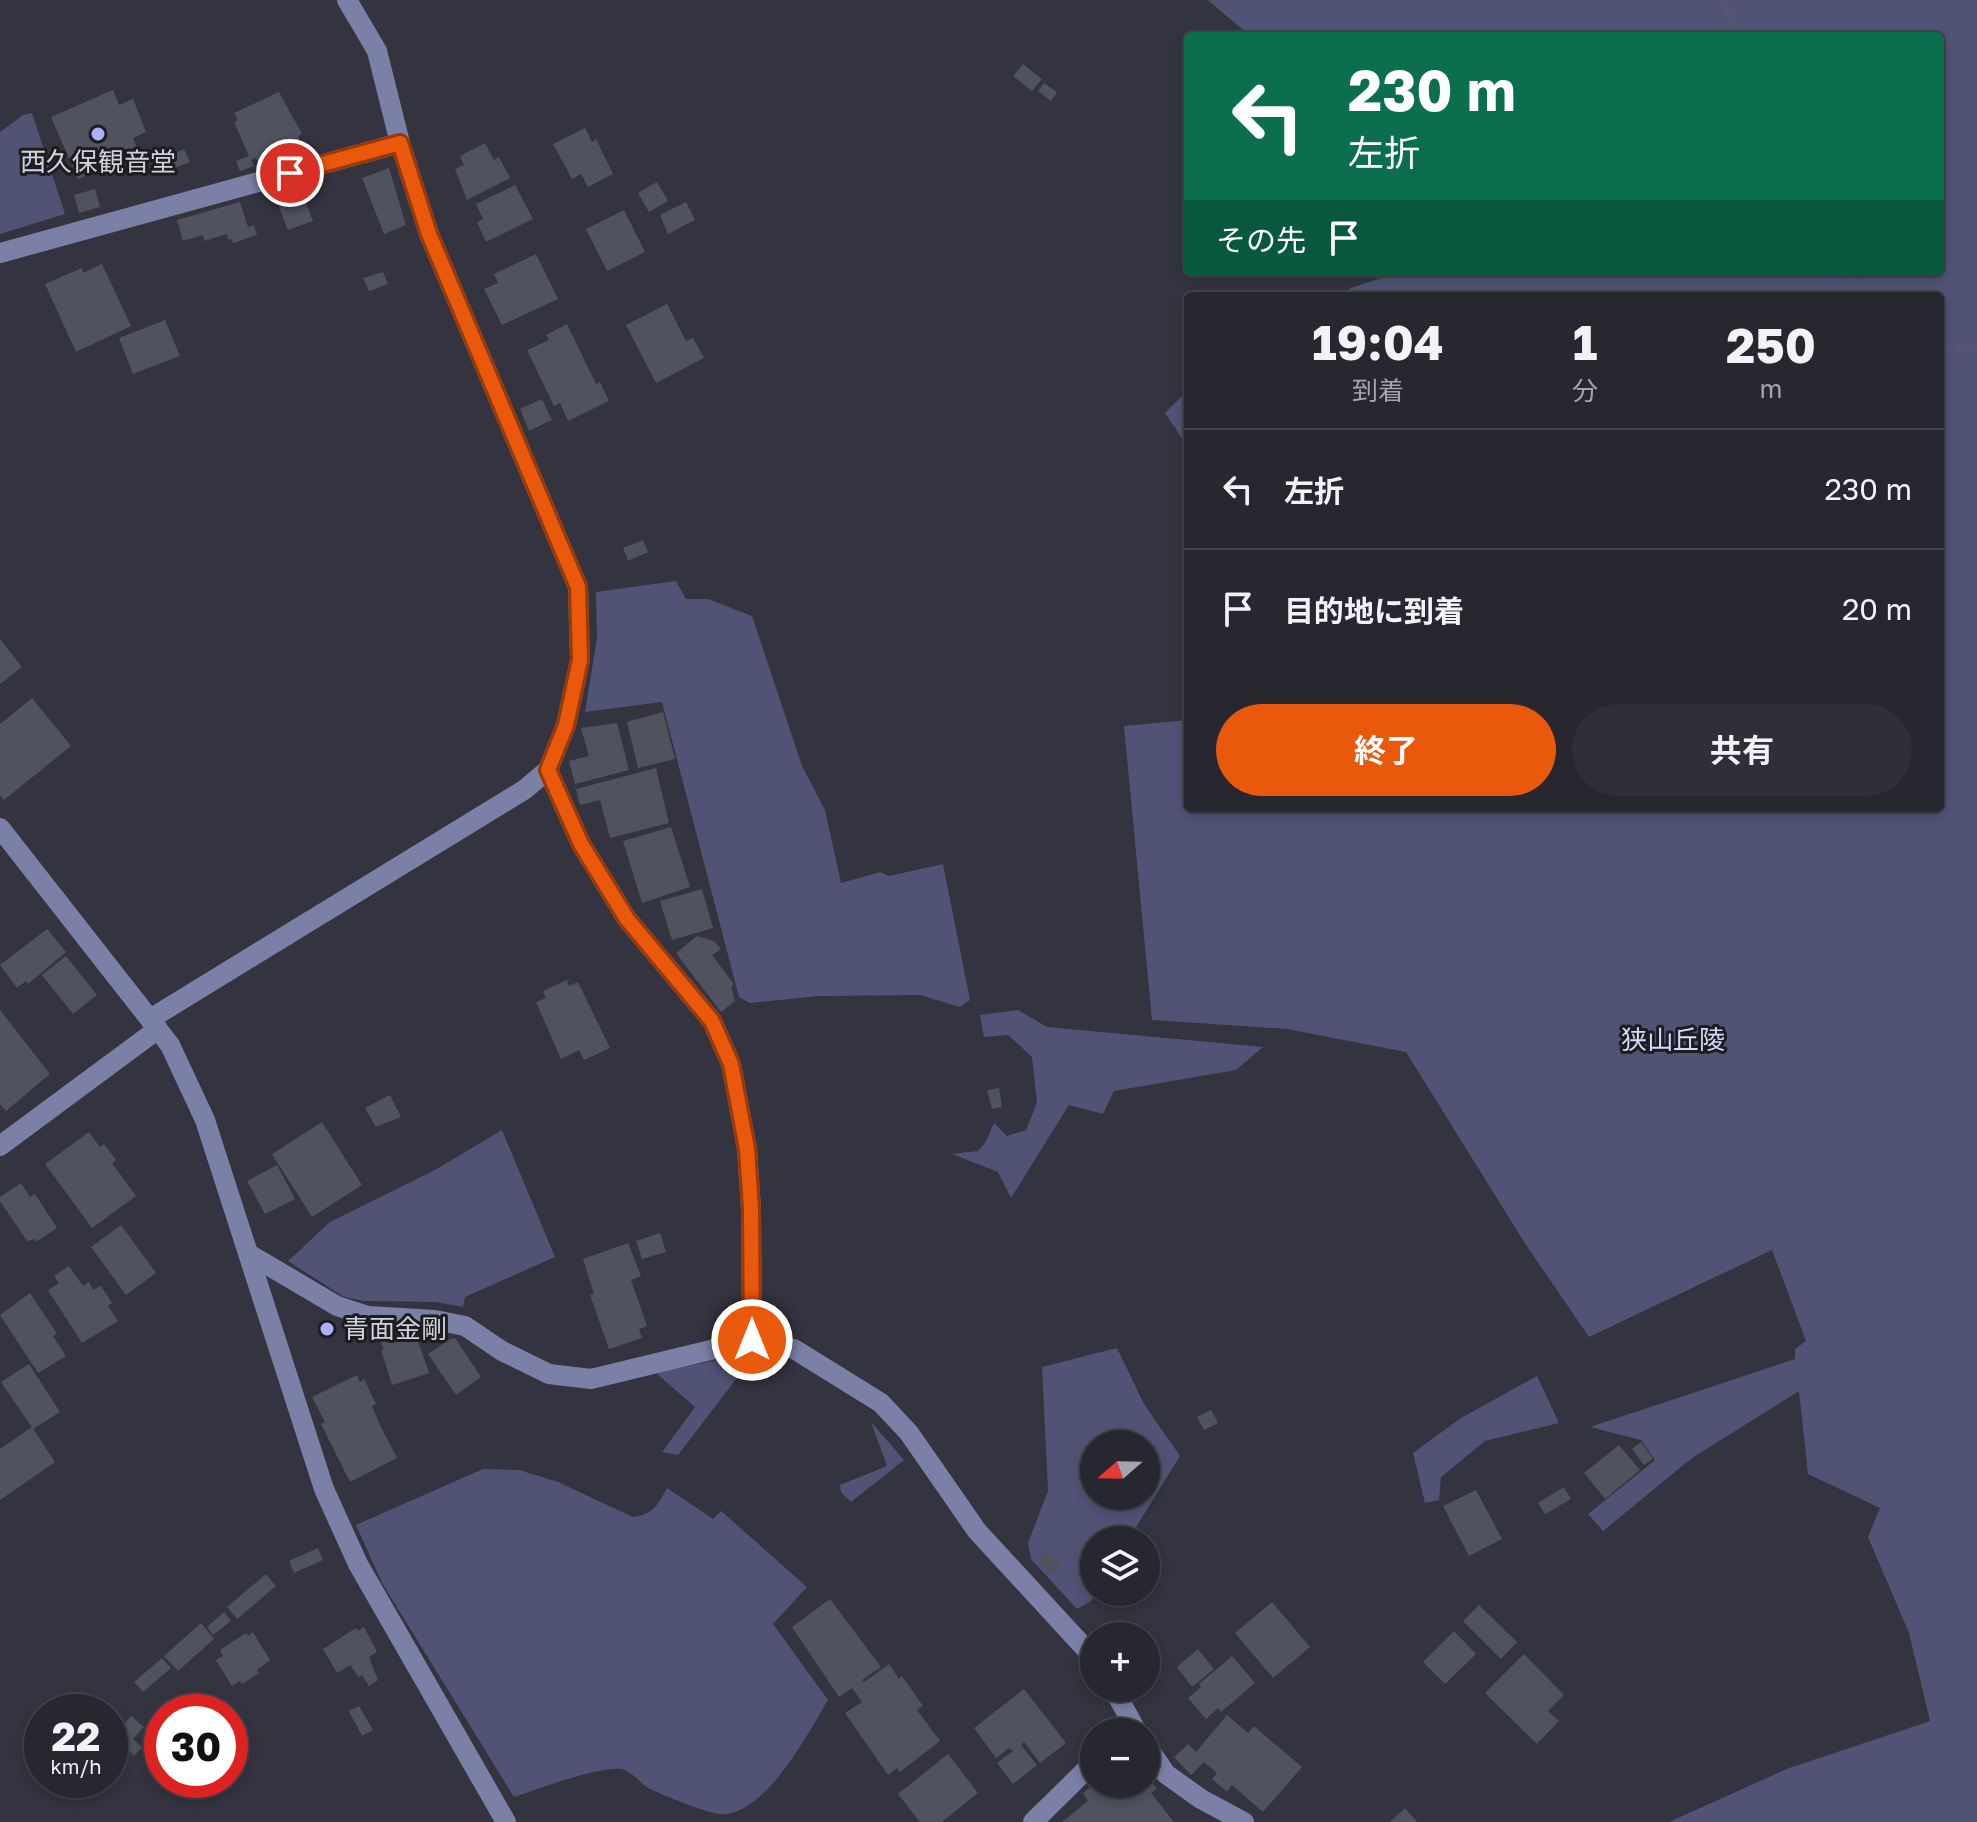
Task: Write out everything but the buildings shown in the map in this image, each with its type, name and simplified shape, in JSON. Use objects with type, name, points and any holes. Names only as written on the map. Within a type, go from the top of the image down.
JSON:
[{"type":"street","points":[[0,1146],[154,1024],[524,790],[548,770],[566,725],[580,660],[578,587],[429,234],[400,143],[377,51],[347,0]]},
{"type":"street","points":[[0,253],[400,143]]},
{"type":"street","points":[[548,770],[581,844],[627,919],[712,1021],[731,1064],[747,1149],[751,1209],[752,1340]]},
{"type":"street","points":[[0,828],[170,1045],[205,1120],[324,1489],[358,1564],[506,1822]]},
{"type":"street","points":[[249,1254],[337,1306],[368,1316],[435,1320],[465,1326],[502,1351],[549,1374],[591,1379],[752,1340],[794,1349],[881,1403],[909,1433],[977,1531],[1080,1643]]},
{"type":"street","points":[[1160,1766],[1166,1774],[1201,1799],[1244,1822]]},
{"type":"street","points":[[1033,1822],[1080,1776]]},
{"type":"green space","name":"狭山丘陵","points":[[1208,0],[1977,0],[1977,1822],[1669,1822],[1789,1768],[1930,1721],[1909,1633],[1868,1537],[1880,1508],[1808,1474],[1799,1391],[1692,1458],[1603,1531],[1588,1514],[1655,1460],[1641,1440],[1590,1427],[1795,1359],[1795,1349],[1806,1341],[1772,1250],[1589,1337],[1526,1245],[1406,1052],[1287,1029],[1152,1020],[1124,726],[1184,720],[1184,812],[1944,812],[1944,292],[1345,292],[1386,276],[1944,276],[1944,32],[1245,32]]},
{"type":"green space","points":[[32,113],[65,214],[0,234],[0,132],[23,115]]},
{"type":"green space","points":[[1184,394],[1184,441],[1165,413]]},
{"type":"green space","points":[[676,581],[686,599],[708,599],[752,616],[802,766],[825,810],[841,883],[880,872],[889,876],[943,864],[970,1000],[960,1007],[920,995],[819,996],[750,1003],[739,997],[662,702],[585,712],[597,638],[596,592]]},
{"type":"green space","points":[[1018,1010],[1047,1027],[1263,1047],[1236,1070],[1114,1091],[1103,1114],[1069,1105],[1011,1198],[998,1172],[952,1154],[978,1151],[994,1123],[1007,1136],[1026,1130],[1037,1103],[1032,1057],[1008,1035],[984,1037],[980,1015]]},
{"type":"green space","points":[[502,1130],[555,1257],[465,1297],[463,1307],[436,1302],[364,1301],[344,1297],[288,1261],[330,1222],[435,1170]]},
{"type":"green space","points":[[1117,1348],[1144,1404],[1180,1456],[1160,1488],[1160,1430],[1080,1430],[1080,1510],[1147,1510],[1137,1526],[1080,1526],[1082,1606],[1077,1609],[1031,1559],[1028,1543],[1048,1491],[1042,1367]]},
{"type":"green space","points":[[731,1357],[753,1357],[678,1455],[662,1452],[695,1407],[656,1373]]},
{"type":"green space","points":[[1537,1376],[1559,1423],[1485,1441],[1441,1477],[1439,1500],[1425,1503],[1413,1453],[1461,1418]]},
{"type":"green space","points":[[871,1422],[904,1460],[851,1502],[841,1492],[840,1485],[887,1466]]},
{"type":"green space","points":[[483,1469],[519,1470],[558,1482],[633,1517],[654,1508],[667,1488],[713,1519],[721,1511],[807,1587],[773,1624],[828,1700],[783,1771],[752,1803],[735,1812],[712,1813],[656,1792],[625,1770],[616,1769],[571,1778],[514,1797],[382,1583],[356,1525]]},
{"type":"waterway","points":[[1723,0],[1738,32]]},
{"type":"waterway","points":[[1852,276],[1859,292]]},
{"type":"waterway","points":[[1944,351],[1977,346]]},
{"type":"place","name":"西久保観音堂","points":[[98,134]]},
{"type":"place","name":"青面金剛","points":[[327,1329]]},
{"type":"route","points":[[290,173],[400,143],[429,234],[578,587],[580,660],[566,725],[548,770],[581,844],[627,919],[712,1021],[731,1064],[747,1149],[751,1209],[752,1340]]}]
